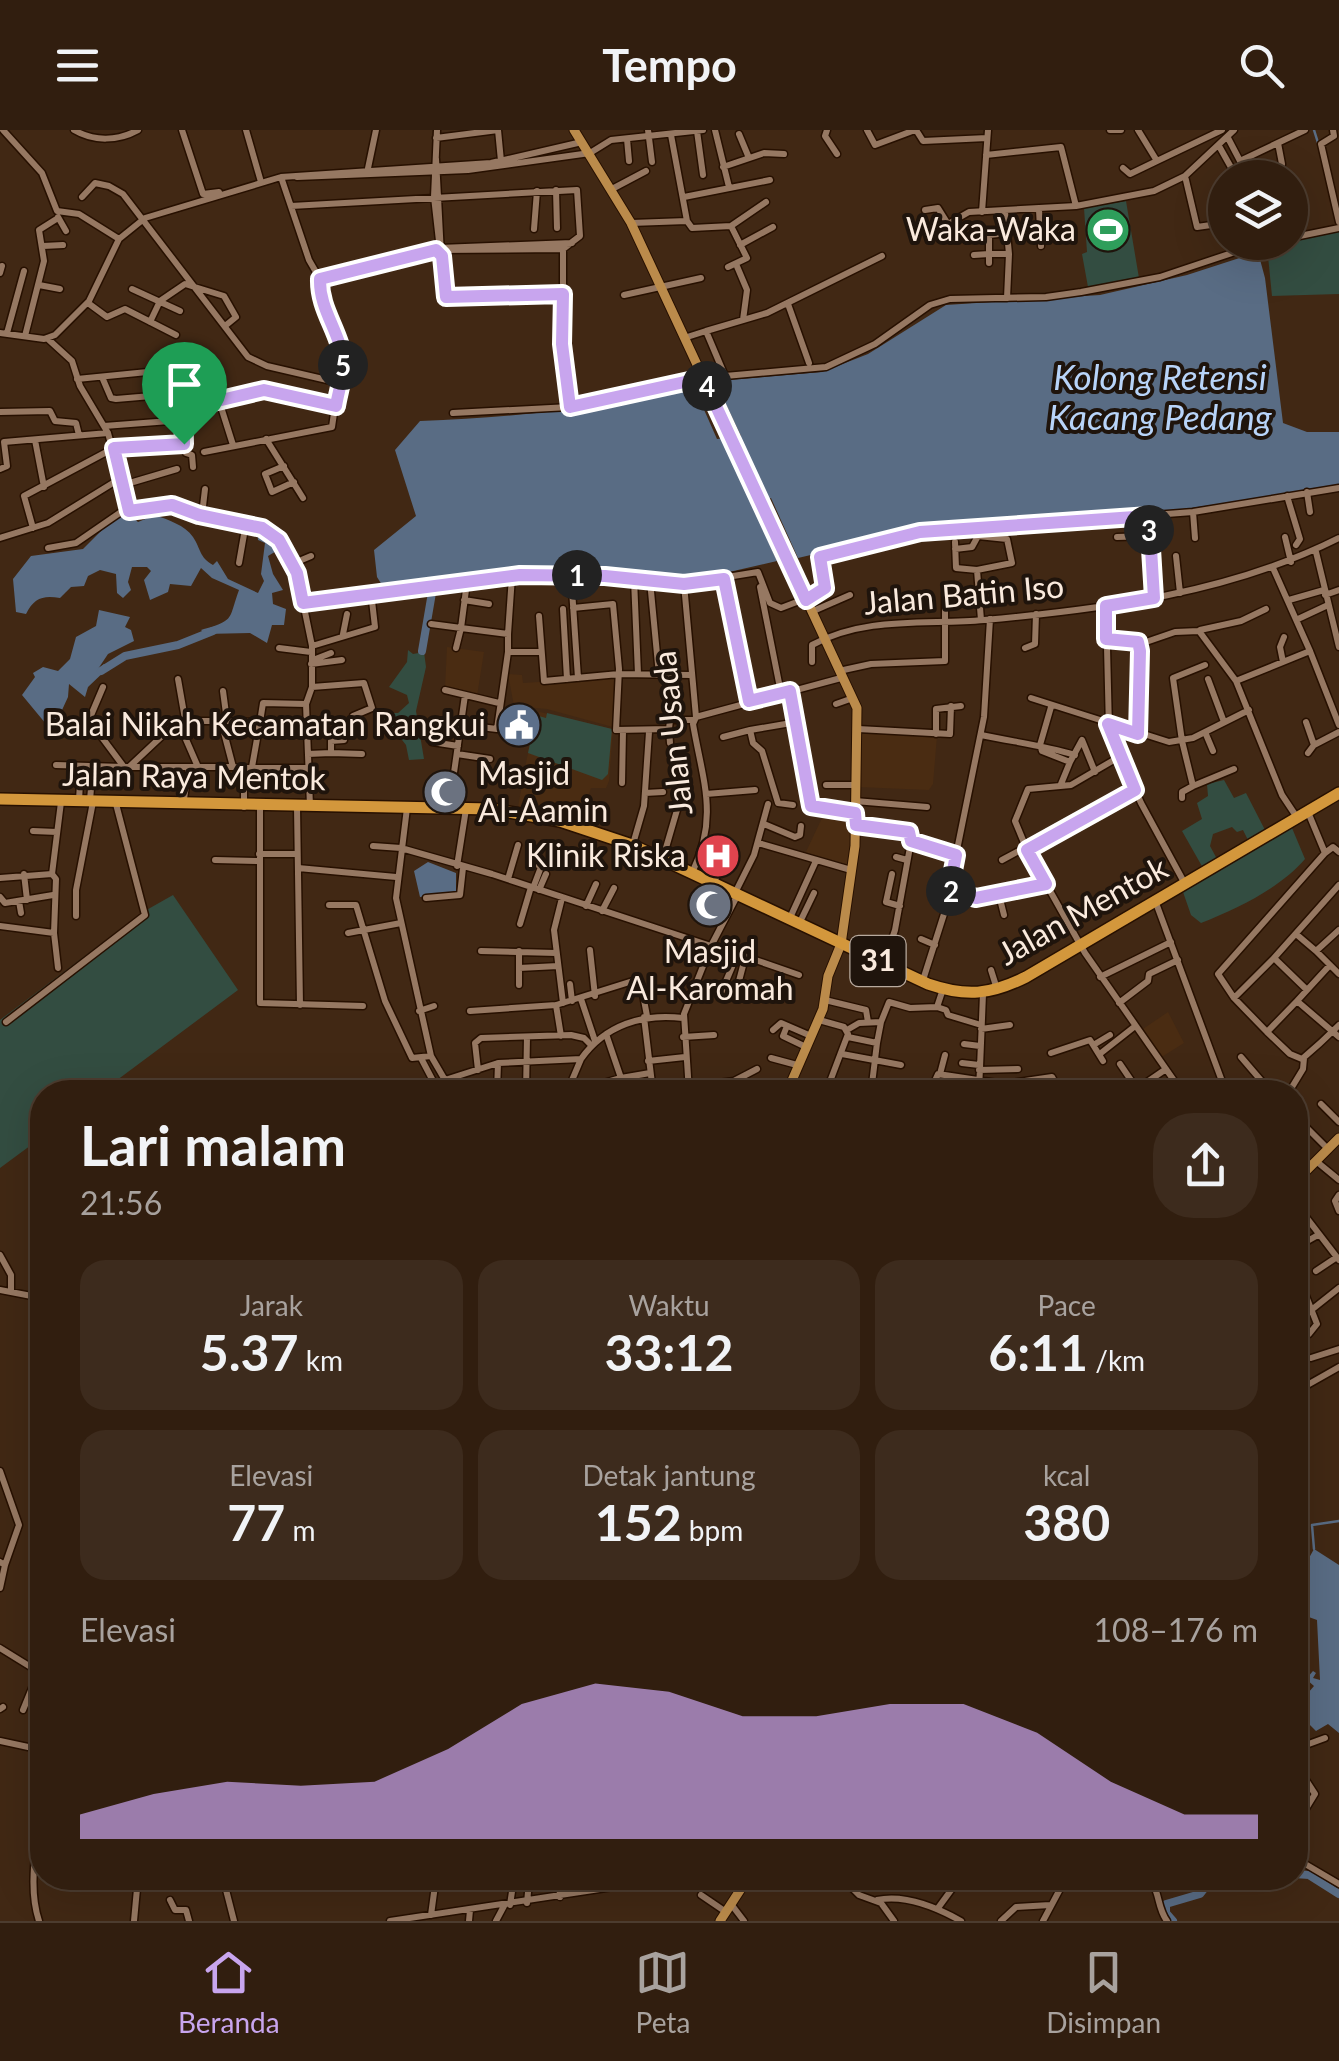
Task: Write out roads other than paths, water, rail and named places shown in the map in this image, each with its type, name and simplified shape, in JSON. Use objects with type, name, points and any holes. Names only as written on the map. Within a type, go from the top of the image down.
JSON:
[{"type":"highway","name":"Jalan Mentok","points":[[388,809],[466,809],[532,815],[632,845],[922,981],[982,994],[1081,946],[1339,793]]},
{"type":"highway","name":"Jalan Raya Mentok","points":[[0,799],[388,809]]},
{"type":"main road","points":[[578,133],[631,223],[853,698],[858,729],[856,825],[841,944],[828,976],[818,1020],[792,1080]]},
{"type":"main road","points":[[1308,1170],[1339,1138]]},
{"type":"main road","points":[[732,1915],[743,1890]]},
{"type":"street","points":[[3,130],[42,173],[66,231]]},
{"type":"street","points":[[74,130],[100,139],[124,137],[138,130]]},
{"type":"street","points":[[194,130],[183,133],[203,194],[260,180],[502,161],[578,133]]},
{"type":"street","points":[[246,130],[260,180]]},
{"type":"street","points":[[367,174],[376,130]]},
{"type":"street","points":[[502,161],[498,130],[436,134],[446,297],[563,294]]},
{"type":"street","points":[[436,167],[590,153],[605,142],[699,130],[703,175]]},
{"type":"street","points":[[715,130],[729,187]]},
{"type":"street","points":[[826,130],[825,136],[836,154]]},
{"type":"street","points":[[868,130],[875,145],[915,130],[922,141],[988,134],[982,212]]},
{"type":"street","points":[[1110,130],[1121,130]]},
{"type":"street","points":[[1138,130],[1157,160]]},
{"type":"street","points":[[1122,168],[1130,174],[1222,130]]},
{"type":"street","points":[[925,210],[937,207],[948,224],[967,213],[1039,210],[1145,194],[1185,176],[1234,130]]},
{"type":"street","points":[[1228,138],[1242,160],[1305,130]]},
{"type":"street","points":[[1308,233],[1339,225],[1335,187],[1321,144],[1334,136],[1333,130]]},
{"type":"street","points":[[671,132],[676,174],[687,222],[692,228],[731,226],[766,202]]},
{"type":"street","points":[[649,134],[652,162]]},
{"type":"street","points":[[739,134],[749,158]]},
{"type":"street","points":[[627,139],[629,161]]},
{"type":"street","points":[[1278,143],[1281,160]]},
{"type":"street","points":[[1219,146],[1227,160]]},
{"type":"street","points":[[986,154],[1062,147],[1076,206]]},
{"type":"street","points":[[723,167],[764,153],[784,154]]},
{"type":"street","points":[[612,189],[646,171]]},
{"type":"street","points":[[1185,176],[1197,227],[1208,225]]},
{"type":"street","points":[[204,452],[330,429],[342,358],[321,304],[320,279],[309,260],[281,178]]},
{"type":"street","points":[[48,339],[75,319],[88,302],[119,240],[144,218],[260,180]]},
{"type":"street","points":[[684,196],[770,180]]},
{"type":"street","points":[[82,197],[95,184],[118,190],[256,363],[340,382]]},
{"type":"street","points":[[109,202],[118,190]]},
{"type":"street","points":[[556,190],[557,228]]},
{"type":"street","points":[[291,206],[577,190],[580,236],[572,243],[441,251],[320,279]]},
{"type":"street","points":[[534,229],[537,191]]},
{"type":"street","points":[[1039,210],[1041,246]]},
{"type":"street","points":[[1006,212],[1010,254],[1007,298]]},
{"type":"street","points":[[25,336],[39,286],[44,246],[39,230],[57,214],[80,214],[119,240]]},
{"type":"street","points":[[631,223],[687,222]]},
{"type":"street","points":[[731,226],[747,258],[732,265],[747,290],[742,320]]},
{"type":"street","points":[[740,244],[773,227]]},
{"type":"street","points":[[989,259],[988,236],[1008,233]]},
{"type":"street","points":[[44,246],[63,245]]},
{"type":"street","points":[[563,245],[562,344],[570,407]]},
{"type":"street","points":[[974,254],[989,259],[1010,254]]},
{"type":"street","points":[[683,338],[788,304],[882,256]]},
{"type":"street","points":[[706,331],[725,376],[811,370],[875,344],[930,304],[950,299],[1046,297],[1143,280],[1208,260]]},
{"type":"street","points":[[24,271],[2,333],[48,339],[72,361],[77,379],[114,448],[129,511]]},
{"type":"street","points":[[624,296],[702,278]]},
{"type":"street","points":[[150,322],[159,302],[176,286],[194,285],[224,296],[235,315],[226,326]]},
{"type":"street","points":[[39,286],[60,289]]},
{"type":"street","points":[[132,289],[180,312]]},
{"type":"street","points":[[207,300],[216,292]]},
{"type":"street","points":[[88,302],[106,317],[125,309],[176,335]]},
{"type":"street","points":[[788,304],[809,363]]},
{"type":"street","points":[[77,379],[208,366],[232,444]]},
{"type":"street","points":[[159,372],[166,421]]},
{"type":"street","points":[[102,377],[113,399],[163,394]]},
{"type":"street","points":[[453,413],[570,407],[703,378]]},
{"type":"street","points":[[193,467],[192,455],[186,453],[184,444],[183,409],[250,392],[279,391],[336,406]]},
{"type":"street","points":[[0,412],[48,410],[55,421],[76,422],[79,436]]},
{"type":"street","points":[[0,470],[7,464],[1,445],[183,420]]},
{"type":"street","points":[[266,439],[304,498]]},
{"type":"street","points":[[36,440],[44,488]]},
{"type":"street","points":[[33,528],[24,496],[114,448],[184,444]]},
{"type":"street","points":[[284,466],[265,474],[272,492],[294,482]]},
{"type":"street","points":[[0,538],[48,523],[122,482],[176,469]]},
{"type":"street","points":[[758,572],[773,606],[780,608],[806,600],[825,588],[820,557],[920,532],[1193,512],[1339,488]]},
{"type":"street","points":[[202,516],[205,489]]},
{"type":"street","points":[[1307,492],[1310,512]]},
{"type":"street","points":[[1287,496],[1300,539],[1296,545]]},
{"type":"street","points":[[48,548],[76,543],[104,522],[129,511],[172,505],[202,516],[246,523],[272,534],[289,560],[303,603],[312,656],[312,686],[306,704],[308,768],[298,854],[300,1005]]},
{"type":"street","points":[[1193,512],[1195,538]]},
{"type":"street","points":[[1149,516],[1154,598]]},
{"type":"street","points":[[239,562],[246,523]]},
{"type":"street","points":[[1116,536],[1150,536]]},
{"type":"street","points":[[975,537],[1006,538],[1012,563],[977,570],[958,570],[955,546],[972,547],[975,537]]},
{"type":"street","points":[[1285,537],[1292,562]]},
{"type":"street","name":"Jalan Batin Iso","points":[[824,638],[892,622],[986,620],[1180,593],[1292,562],[1339,538]]},
{"type":"street","points":[[242,542],[253,543]]},
{"type":"street","points":[[1316,552],[1339,647]]},
{"type":"street","points":[[289,560],[311,556]]},
{"type":"street","points":[[1176,556],[1180,593]]},
{"type":"street","points":[[1273,568],[1298,619],[1339,729],[1314,745],[1308,754]]},
{"type":"street","points":[[922,981],[949,891],[988,687],[986,620],[977,570]]},
{"type":"street","points":[[303,603],[512,576],[570,575],[684,584],[758,572]]},
{"type":"street","points":[[758,572],[786,692],[797,722],[811,806],[855,813]]},
{"type":"street","points":[[570,575],[578,678]]},
{"type":"street","points":[[480,727],[497,729],[508,652],[512,576]]},
{"type":"street","points":[[634,579],[638,674]]},
{"type":"street","points":[[724,579],[749,701]]},
{"type":"street","points":[[650,581],[659,675]]},
{"type":"street","points":[[456,648],[467,582]]},
{"type":"street","name":"Jalan Usada","points":[[684,584],[694,718],[710,820],[703,850],[692,873]]},
{"type":"street","points":[[1289,600],[1339,590]]},
{"type":"street","points":[[312,656],[342,634],[375,627],[371,592]]},
{"type":"street","points":[[670,742],[670,720],[694,718],[871,664],[944,662],[945,592]]},
{"type":"street","points":[[811,612],[850,595]]},
{"type":"street","points":[[464,600],[489,604]]},
{"type":"street","points":[[980,602],[1005,600]]},
{"type":"street","points":[[573,608],[613,603],[619,674],[614,726],[623,732],[669,729]]},
{"type":"street","points":[[1298,619],[1328,605]]},
{"type":"street","points":[[1106,606],[1108,724],[1119,757],[1186,885]]},
{"type":"street","points":[[563,609],[567,679]]},
{"type":"street","points":[[1106,639],[1138,642],[1240,621],[1266,610]]},
{"type":"street","points":[[342,634],[347,614]]},
{"type":"street","points":[[1025,648],[1034,644],[1036,614]]},
{"type":"street","points":[[540,616],[543,680],[619,674],[691,675]]},
{"type":"street","points":[[431,624],[508,634]]},
{"type":"street","points":[[1199,630],[1236,681],[1282,795],[1302,814],[1325,854]]},
{"type":"street","points":[[1283,662],[1280,648],[1284,637]]},
{"type":"street","points":[[812,662],[812,645],[824,638]]},
{"type":"street","points":[[1138,642],[1138,734]]},
{"type":"street","points":[[279,648],[342,660]]},
{"type":"street","points":[[1236,681],[1310,651]]},
{"type":"street","points":[[508,652],[541,652]]},
{"type":"street","points":[[312,656],[331,654]]},
{"type":"street","points":[[1194,786],[1182,742],[1173,678],[1205,665]]},
{"type":"street","points":[[334,673],[334,684]]},
{"type":"street","points":[[178,679],[181,720],[193,767],[183,806]]},
{"type":"street","points":[[1208,680],[1224,722]]},
{"type":"street","points":[[312,686],[366,684],[372,708],[352,716],[356,731],[345,732],[344,740],[332,741],[331,753]]},
{"type":"street","points":[[103,687],[89,720],[126,767]]},
{"type":"street","points":[[445,690],[499,703]]},
{"type":"street","points":[[223,691],[233,767]]},
{"type":"street","points":[[449,809],[466,695]]},
{"type":"street","points":[[836,704],[853,698]]},
{"type":"street","points":[[1031,698],[1164,742],[1182,742],[1250,710]]},
{"type":"street","points":[[244,807],[248,767],[264,702],[306,704]]},
{"type":"street","points":[[858,729],[936,734],[950,734],[956,706],[936,709],[936,734]]},
{"type":"street","points":[[1052,706],[1040,745],[1042,752],[1072,759]]},
{"type":"street","points":[[126,767],[181,720],[260,722]]},
{"type":"street","points":[[723,737],[797,722]]},
{"type":"street","points":[[1306,722],[1314,745]]},
{"type":"street","points":[[750,730],[753,743],[762,751],[778,802],[792,805]]},
{"type":"street","points":[[622,783],[623,732]]},
{"type":"street","points":[[632,845],[645,793],[650,732]]},
{"type":"street","points":[[1206,732],[1213,750]]},
{"type":"street","points":[[981,735],[1040,745]]},
{"type":"street","points":[[1095,772],[1082,740],[1061,784],[1053,789],[1028,789],[1015,820],[1026,848],[1081,946],[1174,1080]]},
{"type":"street","points":[[432,742],[490,760]]},
{"type":"street","points":[[308,754],[362,754]]},
{"type":"street","points":[[1061,784],[1070,786],[1119,757]]},
{"type":"street","points":[[56,765],[308,768]]},
{"type":"street","points":[[80,766],[87,802]]},
{"type":"street","points":[[76,916],[76,890],[94,766]]},
{"type":"street","points":[[1182,798],[1180,794],[1194,786],[1234,770]]},
{"type":"street","points":[[826,786],[855,785]]},
{"type":"street","points":[[706,794],[754,790]]},
{"type":"street","points":[[1002,860],[1135,790]]},
{"type":"street","points":[[645,793],[664,792]]},
{"type":"street","points":[[855,801],[927,807]]},
{"type":"street","points":[[52,874],[61,802]]},
{"type":"street","points":[[6,1022],[145,916],[116,804]]},
{"type":"street","points":[[688,1080],[683,1018],[758,843],[768,804]]},
{"type":"street","points":[[260,807],[260,1003],[363,1006]]},
{"type":"street","points":[[407,808],[396,877],[432,1079]]},
{"type":"street","points":[[426,898],[460,894],[466,809]]},
{"type":"street","points":[[663,859],[677,810]]},
{"type":"street","points":[[764,824],[795,837],[800,835],[801,826]]},
{"type":"street","points":[[856,825],[909,832],[911,841],[900,906],[884,964]]},
{"type":"street","points":[[33,831],[57,832]]},
{"type":"street","points":[[911,841],[956,855]]},
{"type":"street","points":[[758,843],[852,871]]},
{"type":"street","points":[[508,879],[518,844]]},
{"type":"street","points":[[373,846],[401,848],[508,879],[799,974]]},
{"type":"street","points":[[1304,1058],[1290,1054],[1234,998],[1218,974],[1325,854],[1333,848],[1339,852]]},
{"type":"street","points":[[697,911],[728,852]]},
{"type":"street","points":[[215,860],[298,854]]},
{"type":"street","points":[[896,857],[907,860]]},
{"type":"street","points":[[794,923],[814,863]]},
{"type":"street","points":[[520,924],[540,868],[536,864]]},
{"type":"street","points":[[298,868],[396,877]]},
{"type":"street","points":[[21,914],[24,874]]},
{"type":"street","points":[[0,878],[24,874],[52,874],[56,878],[53,895],[58,968]]},
{"type":"street","points":[[534,888],[546,874]]},
{"type":"street","points":[[892,874],[886,901],[900,906]]},
{"type":"street","points":[[586,906],[596,884]]},
{"type":"street","points":[[949,891],[976,898],[1046,884]]},
{"type":"street","points":[[602,911],[614,888]]},
{"type":"street","points":[[1234,998],[1338,889]]},
{"type":"street","points":[[794,923],[814,893]]},
{"type":"street","points":[[0,898],[2,902],[23,901],[53,895]]},
{"type":"street","points":[[999,895],[1004,915]]},
{"type":"street","points":[[560,1036],[554,927],[562,898]]},
{"type":"street","points":[[1156,903],[1222,1080]]},
{"type":"street","points":[[329,906],[356,904],[396,1030],[412,1058],[426,1058],[445,1080]]},
{"type":"street","points":[[348,932],[401,922]]},
{"type":"street","points":[[0,926],[54,933]]},
{"type":"street","points":[[1316,951],[1338,932]]},
{"type":"street","points":[[1296,934],[1339,974]]},
{"type":"street","points":[[921,939],[935,944]]},
{"type":"street","points":[[1100,977],[1171,942]]},
{"type":"street","points":[[590,950],[595,996]]},
{"type":"street","points":[[481,951],[556,953]]},
{"type":"street","points":[[519,951],[519,984]]},
{"type":"street","points":[[721,993],[741,956]]},
{"type":"street","points":[[741,956],[739,981],[777,998]]},
{"type":"street","points":[[1274,958],[1307,990]]},
{"type":"street","points":[[1119,1003],[1148,981],[1149,974],[1178,960]]},
{"type":"street","points":[[1268,1032],[1330,965]]},
{"type":"street","points":[[519,968],[558,966]]},
{"type":"street","points":[[991,970],[997,990]]},
{"type":"street","points":[[470,1010],[559,1004],[637,980],[646,1017],[651,1080]]},
{"type":"street","points":[[570,984],[572,1001]]},
{"type":"street","points":[[937,1007],[942,988]]},
{"type":"street","points":[[978,1080],[982,994]]},
{"type":"street","points":[[582,999],[593,1043]]},
{"type":"street","points":[[825,1000],[866,1010],[868,1022]]},
{"type":"street","points":[[1296,1080],[1304,1058],[1337,1031],[1297,1000]]},
{"type":"street","points":[[872,1080],[888,1002],[910,1008],[937,1007],[981,1027],[1010,1025]]},
{"type":"street","points":[[419,1011],[434,1006]]},
{"type":"street","points":[[572,1080],[580,1059],[606,1034],[646,1017],[683,1018]]},
{"type":"street","points":[[818,1020],[877,1043]]},
{"type":"street","points":[[831,1080],[847,1033],[868,1022],[881,1022]]},
{"type":"street","points":[[773,1030],[778,1024],[811,1036]]},
{"type":"street","points":[[787,1026],[784,1036],[806,1047]]},
{"type":"street","points":[[1051,1053],[1082,1040],[1095,1044],[1102,1057],[1134,1027]]},
{"type":"street","points":[[606,1034],[621,1078]]},
{"type":"street","points":[[683,1038],[714,1035]]},
{"type":"street","points":[[1095,1044],[1110,1035]]},
{"type":"street","points":[[478,1070],[478,1039],[578,1036],[593,1043]]},
{"type":"street","points":[[526,1037],[526,1080]]},
{"type":"street","points":[[964,1044],[980,1046]]},
{"type":"street","points":[[842,1054],[901,1066]]},
{"type":"street","points":[[940,1074],[945,1056]]},
{"type":"street","points":[[648,1062],[685,1057]]},
{"type":"street","points":[[1241,1057],[1261,1080]]},
{"type":"street","points":[[771,1058],[798,1065]]},
{"type":"street","points":[[449,1080],[498,1063],[580,1059]]},
{"type":"street","points":[[498,1063],[498,1080]]},
{"type":"street","points":[[962,1063],[1018,1070]]},
{"type":"street","points":[[1120,1064],[1129,1080]]},
{"type":"street","points":[[1150,1080],[1166,1069]]},
{"type":"street","points":[[736,1080],[757,1070]]},
{"type":"street","points":[[614,1080],[650,1073]]},
{"type":"street","points":[[934,1080],[940,1074],[968,1080]]},
{"type":"street","points":[[1321,1104],[1339,1122]]},
{"type":"street","points":[[1308,1129],[1328,1149]]},
{"type":"street","points":[[1316,1161],[1339,1180]]},
{"type":"street","points":[[1339,1195],[1335,1201],[1339,1211]]},
{"type":"street","points":[[1308,1220],[1338,1259],[1316,1271]]},
{"type":"street","points":[[1308,1241],[1318,1235]]},
{"type":"street","points":[[0,1255],[11,1275],[11,1292]]},
{"type":"street","points":[[1308,1313],[1339,1288]]},
{"type":"street","points":[[0,1290],[30,1296]]},
{"type":"street","points":[[1308,1302],[1318,1327],[1309,1334]]},
{"type":"street","points":[[1311,1358],[1339,1349]]},
{"type":"street","points":[[1308,1385],[1339,1367]]},
{"type":"street","points":[[0,1470],[19,1525],[2,1564],[0,1588]]},
{"type":"street","points":[[0,1494],[6,1485]]},
{"type":"street","points":[[0,1648],[30,1666]]},
{"type":"street","points":[[23,1710],[30,1695]]},
{"type":"street","points":[[1308,1744],[1325,1738]]},
{"type":"street","points":[[0,1741],[30,1747]]},
{"type":"street","points":[[1308,1782],[1316,1794],[1308,1805]]},
{"type":"street","points":[[1308,1866],[1339,1884]]},
{"type":"street","points":[[36,1890],[39,1921]]},
{"type":"street","points":[[134,1921],[137,1890]]},
{"type":"street","points":[[226,1890],[234,1921]]},
{"type":"street","points":[[436,1916],[437,1890]]},
{"type":"street","points":[[496,1921],[511,1890]]},
{"type":"street","points":[[527,1903],[528,1890]]},
{"type":"street","points":[[560,1890],[560,1897]]},
{"type":"street","points":[[390,1921],[601,1890]]},
{"type":"street","points":[[854,1890],[876,1900],[894,1898],[938,1908],[961,1921]]},
{"type":"street","points":[[938,1908],[951,1890]]},
{"type":"street","points":[[1043,1921],[1059,1890]]},
{"type":"street","points":[[1157,1890],[1167,1921]]},
{"type":"street","points":[[701,1895],[732,1915]]},
{"type":"street","points":[[170,1900],[175,1910],[186,1910],[189,1921]]},
{"type":"street","points":[[876,1900],[894,1921]]},
{"type":"street","points":[[436,1916],[444,1904]]},
{"type":"street","points":[[1001,1921],[1016,1907],[1050,1905]]},
{"type":"street","points":[[27,1921],[35,1908]]},
{"type":"street","points":[[469,1921],[470,1910]]},
{"type":"water","name":"Kolong Retensi Kacang Pedang","points":[[1233,260],[1260,260],[1283,423],[1307,432],[1339,432],[1339,487],[1134,516],[912,531],[798,558],[771,498],[753,507],[777,561],[703,578],[558,570],[382,585],[377,577],[374,550],[416,516],[395,450],[420,421],[558,411],[694,387],[717,439],[741,436],[715,381],[822,372],[868,354],[946,305],[1100,295]]},
{"type":"water","points":[[131,515],[138,522],[155,515],[181,526],[193,537],[205,559],[213,565],[217,561],[228,579],[258,593],[264,581],[261,574],[265,543],[258,540],[257,530],[261,529],[278,550],[268,556],[283,590],[272,593],[273,604],[286,609],[284,625],[272,625],[267,643],[250,633],[205,634],[201,630],[229,618],[239,590],[212,578],[201,568],[191,586],[170,584],[168,592],[150,600],[144,580],[151,571],[147,567],[132,567],[128,582],[131,590],[123,598],[117,593],[116,574],[100,570],[88,576],[84,586],[71,587],[60,598],[40,599],[26,614],[16,612],[13,579],[31,556],[83,549],[114,518]]},
{"type":"water","points":[[99,610],[130,617],[125,627],[131,630],[134,641],[108,654],[98,669],[104,664],[109,667],[88,687],[85,697],[69,684],[68,697],[57,721],[46,724],[22,695],[35,677],[33,673],[43,667],[58,671],[70,659],[76,637],[96,626]]},
{"type":"water","points":[[428,862],[456,873],[456,893],[420,897],[414,871]]},
{"type":"water","points":[[1314,1549],[1339,1565],[1339,1733],[1328,1724],[1316,1731],[1308,1721],[1308,1693],[1314,1686],[1308,1677],[1313,1671],[1313,1678],[1320,1680],[1317,1620],[1308,1617],[1308,1560]]},
{"type":"waterway","points":[[1314,130],[1319,146]]},
{"type":"waterway","points":[[422,651],[434,581]]},
{"type":"waterway","points":[[101,671],[125,656],[178,645],[213,631]]},
{"type":"waterway","points":[[1314,1549],[1312,1525],[1339,1521]]},
{"type":"waterway","points":[[1308,1875],[1339,1894]]},
{"type":"waterway","points":[[1173,1921],[1166,1913],[1166,1904],[1203,1890]]},
{"type":"place","name":"Waka-Waka","points":[[1108,230]]},
{"type":"place","name":"Balai Nikah Kecamatan Rangkui","points":[[519,725]]},
{"type":"place","name":"Masjid Al-Aamin","points":[[445,792]]},
{"type":"place","name":"Klinik Riska","points":[[718,856]]},
{"type":"place","name":"Masjid Al-Karomah","points":[[710,905]]}]
